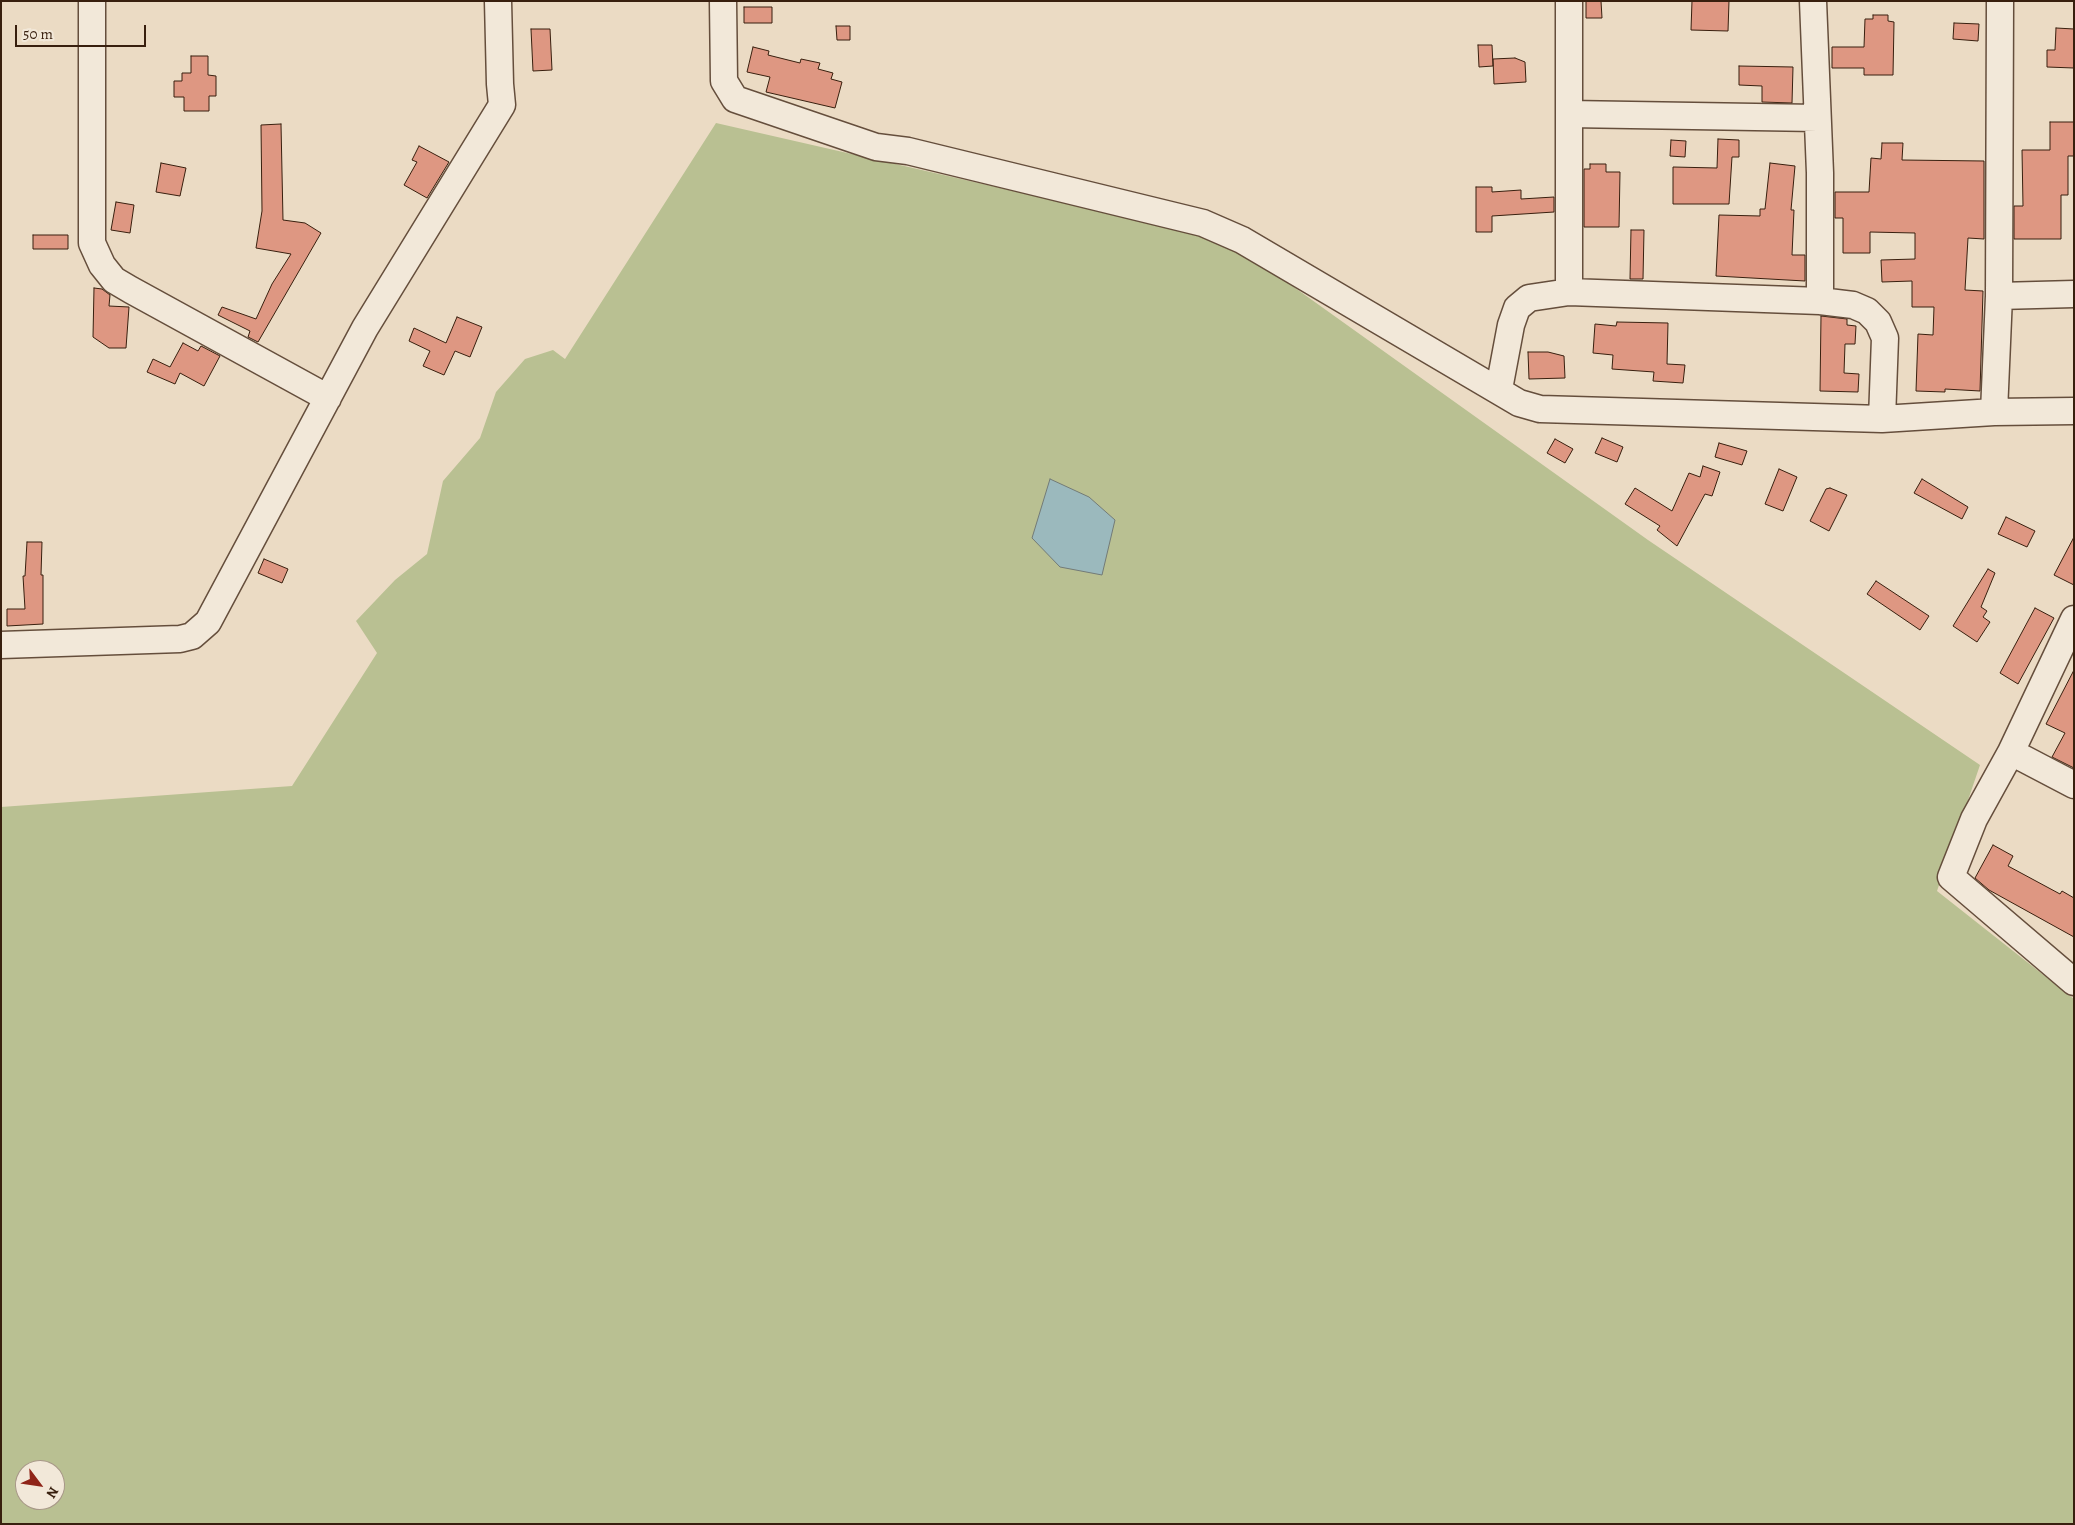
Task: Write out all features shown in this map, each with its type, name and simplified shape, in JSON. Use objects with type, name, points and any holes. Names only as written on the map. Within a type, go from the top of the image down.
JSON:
[{"type":"street","points":[[92,1],[92,243],[102,264],[114,280],[328,398]]},
{"type":"street","points":[[1,645],[180,639],[202,630],[365,328],[502,105],[498,1]]},
{"type":"street","points":[[724,1],[724,81],[735,99],[876,147],[908,151],[1203,223],[1242,240],[1499,389],[1519,403],[1540,410],[1882,419],[1994,412],[2074,411]]},
{"type":"street","points":[[1569,1],[1569,292]]},
{"type":"street","points":[[1813,1],[1820,301]]},
{"type":"street","points":[[1994,412],[1999,296],[2000,1]]},
{"type":"street","points":[[1569,114],[1817,118]]},
{"type":"street","points":[[1499,389],[1510,325],[1517,308],[1530,298],[1569,292],[1820,301],[1853,305],[1867,311],[1878,322],[1885,338],[1882,419]]},
{"type":"street","points":[[1999,296],[2074,294]]},
{"type":"street","points":[[2074,619],[2011,752],[1974,819],[1951,877],[2074,982]]},
{"type":"street","points":[[2011,752],[2074,784]]},
{"type":"green space","points":[[716,123],[1228,240],[1648,540],[1980,765],[1937,891],[2074,999],[2074,1524],[1,1524],[1,807],[292,786],[377,653],[356,621],[395,580],[427,554],[443,481],[480,438],[496,392],[525,359],[553,350],[565,359]]},
{"type":"water","points":[[1050,479],[1089,497],[1115,520],[1102,575],[1060,567],[1032,538]]},
{"type":"building","points":[[1586,1],[1601,1],[1602,18],[1586,18]]},
{"type":"building","points":[[1692,1],[1729,1],[1728,31],[1691,30]]},
{"type":"building","points":[[744,7],[772,7],[772,23],[744,23]]},
{"type":"building","points":[[1873,15],[1888,15],[1888,21],[1894,22],[1893,75],[1864,75],[1864,68],[1832,68],[1832,47],[1864,47],[1865,19],[1873,19]]},
{"type":"building","points":[[1954,23],[1979,24],[1978,41],[1953,39]]},
{"type":"building","points":[[836,26],[850,26],[850,40],[837,40]]},
{"type":"building","points":[[2056,28],[2074,29],[2074,68],[2047,67],[2047,50],[2055,50]]},
{"type":"building","points":[[531,29],[550,29],[552,70],[533,71]]},
{"type":"building","points":[[1478,45],[1492,45],[1493,66],[1479,67]]},
{"type":"building","points":[[753,47],[769,51],[768,55],[800,63],[801,59],[820,63],[818,69],[833,73],[831,79],[842,82],[835,108],[766,92],[770,77],[747,72]]},
{"type":"building","points":[[191,56],[208,56],[208,75],[216,76],[216,96],[209,96],[209,111],[184,111],[184,97],[174,97],[174,81],[182,81],[182,73],[191,73]]},
{"type":"building","points":[[1515,58],[1525,62],[1526,82],[1494,84],[1493,59]]},
{"type":"building","points":[[1739,66],[1793,67],[1792,103],[1762,102],[1762,86],[1739,85]]},
{"type":"building","points":[[2050,122],[2074,122],[2074,156],[2068,156],[2068,195],[2061,195],[2061,239],[2014,239],[2014,206],[2023,206],[2022,150],[2050,150]]},
{"type":"building","points":[[281,124],[283,220],[305,223],[321,233],[258,342],[248,337],[250,331],[218,315],[222,307],[256,319],[272,284],[291,254],[256,248],[262,211],[261,125]]},
{"type":"building","points":[[1718,139],[1739,140],[1739,157],[1732,157],[1729,204],[1673,204],[1673,167],[1717,168]]},
{"type":"building","points":[[1671,140],[1686,141],[1685,157],[1670,156]]},
{"type":"building","points":[[1882,143],[1903,143],[1902,160],[1984,161],[1984,239],[1968,238],[1965,290],[1983,291],[1980,391],[1945,389],[1945,392],[1916,391],[1918,334],[1933,335],[1934,307],[1912,307],[1912,281],[1882,282],[1881,260],[1915,259],[1915,233],[1870,232],[1870,253],[1843,253],[1843,218],[1835,218],[1835,192],[1869,192],[1871,158],[1881,159]]},
{"type":"building","points":[[419,146],[449,162],[427,198],[404,185],[417,162],[412,160]]},
{"type":"building","points":[[161,163],[186,168],[180,196],[156,192]]},
{"type":"building","points":[[1770,163],[1795,166],[1791,210],[1794,210],[1792,255],[1805,255],[1805,281],[1716,276],[1719,215],[1760,216],[1760,209],[1765,209]]},
{"type":"building","points":[[1590,164],[1606,164],[1606,172],[1620,172],[1619,227],[1584,227],[1584,169],[1590,169]]},
{"type":"building","points":[[1476,187],[1492,187],[1492,192],[1521,190],[1521,199],[1554,197],[1554,212],[1492,216],[1492,232],[1476,232]]},
{"type":"building","points":[[116,202],[134,205],[130,233],[111,230]]},
{"type":"building","points":[[1631,230],[1644,230],[1643,279],[1630,279]]},
{"type":"building","points":[[33,235],[68,235],[68,249],[33,249]]},
{"type":"building","points":[[94,288],[102,289],[110,295],[109,306],[129,307],[126,348],[109,348],[93,337]]},
{"type":"building","points":[[1821,316],[1847,319],[1847,325],[1856,326],[1855,344],[1845,344],[1844,373],[1859,374],[1858,392],[1820,391]]},
{"type":"building","points":[[457,317],[482,327],[470,357],[455,351],[444,375],[423,366],[430,351],[409,341],[414,328],[446,343]]},
{"type":"building","points":[[1617,322],[1668,323],[1667,364],[1685,365],[1683,383],[1653,381],[1654,372],[1612,369],[1613,355],[1593,353],[1595,324],[1616,326]]},
{"type":"building","points":[[183,343],[198,351],[201,346],[220,356],[204,386],[180,373],[175,384],[147,372],[153,359],[170,367]]},
{"type":"building","points":[[1528,352],[1548,352],[1564,356],[1565,378],[1529,379]]},
{"type":"building","points":[[1602,438],[1623,447],[1617,462],[1595,453]]},
{"type":"building","points":[[1555,439],[1573,449],[1565,463],[1547,453]]},
{"type":"building","points":[[1719,443],[1747,451],[1742,465],[1715,457]]},
{"type":"building","points":[[1703,466],[1720,472],[1712,496],[1705,494],[1677,546],[1657,530],[1660,526],[1625,504],[1635,488],[1672,511],[1689,473],[1700,477]]},
{"type":"building","points":[[1779,469],[1797,477],[1783,511],[1765,504]]},
{"type":"building","points":[[1922,479],[1968,507],[1962,519],[1914,493]]},
{"type":"building","points":[[1830,488],[1847,495],[1829,531],[1810,521],[1826,489]]},
{"type":"building","points":[[2006,517],[2035,531],[2027,547],[1998,534]]},
{"type":"building","points":[[2074,537],[2074,585],[2054,575]]},
{"type":"building","points":[[27,542],[42,542],[43,624],[7,626],[7,609],[25,609],[23,576],[25,576]]},
{"type":"building","points":[[264,559],[288,569],[282,583],[258,573]]},
{"type":"building","points":[[1988,569],[1995,573],[1981,607],[1987,611],[1983,617],[1990,622],[1977,642],[1953,626]]},
{"type":"building","points":[[1876,581],[1929,616],[1920,630],[1867,594]]},
{"type":"building","points":[[2035,608],[2054,618],[2018,684],[2000,673]]},
{"type":"building","points":[[2074,670],[2074,768],[2052,757],[2065,733],[2046,724]]},
{"type":"building","points":[[1993,845],[2013,856],[2008,866],[2060,894],[2062,891],[2074,898],[2074,937],[1989,890],[1975,878]]}]
